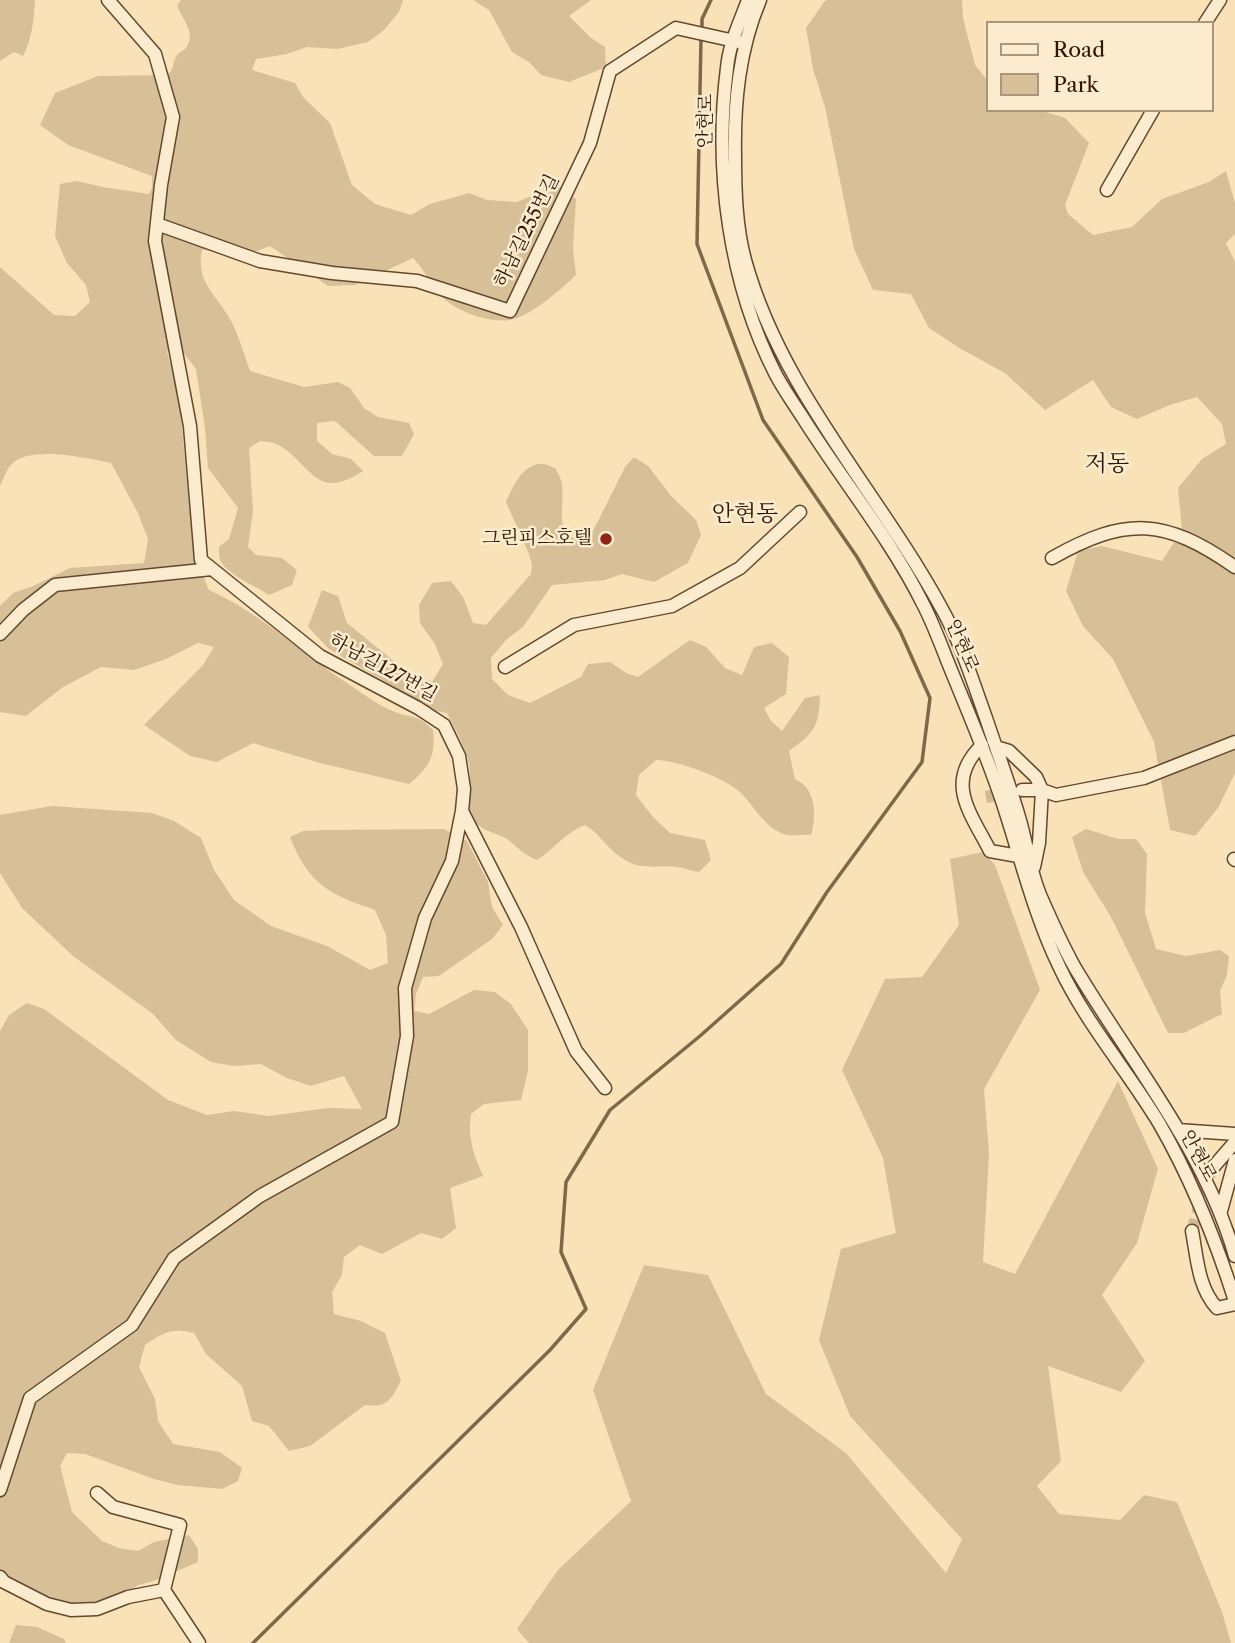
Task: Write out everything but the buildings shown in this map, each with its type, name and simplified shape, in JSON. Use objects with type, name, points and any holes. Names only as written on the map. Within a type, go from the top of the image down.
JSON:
[{"type":"street","name":"하남길127번길","points":[[0,1490],[30,1398],[132,1325],[174,1258],[260,1196],[392,1122],[407,1036],[405,988],[425,918],[452,861],[464,789],[458,756],[444,724],[320,656],[201,560],[190,426],[155,241],[173,117],[156,54],[108,0]]},
{"type":"street","name":"안현로","points":[[748,0],[738,42],[735,106],[736,199],[744,257],[762,312],[793,377],[892,527],[943,611],[972,678],[1013,795],[1038,892],[1073,964],[1198,1164],[1220,1211],[1235,1256]]},
{"type":"street","name":"안현로","points":[[760,0],[727,67],[724,128],[725,189],[732,248],[747,307],[776,376],[874,523],[923,604],[982,745],[1036,914],[1060,970],[1159,1124],[1195,1191],[1213,1232],[1235,1302]]},
{"type":"street","points":[[1206,21],[1220,0]]},
{"type":"street","name":"하남길255번길","points":[[157,224],[260,261],[332,273],[417,281],[510,310],[590,143],[610,71],[677,27],[738,42]]},
{"type":"street","points":[[1107,190],[1152,112]]},
{"type":"street","points":[[505,667],[574,625],[672,606],[740,568],[800,512]]},
{"type":"street","points":[[1052,558],[1116,529],[1135,526],[1182,536],[1211,550],[1235,567]]},
{"type":"street","points":[[0,634],[23,610],[55,585],[212,569]]},
{"type":"street","points":[[1022,790],[1042,790],[1056,795],[1144,778],[1235,741]]},
{"type":"street","points":[[982,745],[968,759],[962,782],[963,798],[990,851],[1018,856]]},
{"type":"street","points":[[996,747],[1009,751],[1035,777],[1042,790],[1039,843],[1033,871]]},
{"type":"street","points":[[462,811],[521,927],[576,1051],[605,1088]]},
{"type":"street","points":[[1178,1130],[1235,1134]]},
{"type":"street","points":[[1209,1172],[1235,1142]]},
{"type":"street","points":[[1220,1211],[1235,1160]]},
{"type":"street","points":[[1192,1231],[1203,1284],[1210,1301],[1217,1308],[1235,1302]]},
{"type":"street","points":[[97,1493],[113,1507],[180,1525],[164,1590],[199,1643]]},
{"type":"street","points":[[0,1577],[4,1582],[47,1604],[71,1610],[97,1609],[128,1597],[164,1590]]},
{"type":"green space","points":[[0,0],[35,0],[32,29],[23,56],[14,52],[0,61]]},
{"type":"green space","points":[[181,0],[403,0],[399,12],[384,30],[368,42],[337,49],[307,47],[287,54],[256,59],[252,70],[295,83],[303,97],[330,123],[352,185],[375,204],[411,215],[430,204],[469,193],[487,200],[517,202],[557,185],[576,199],[573,248],[576,275],[538,307],[514,319],[486,319],[457,308],[438,293],[413,258],[355,285],[328,286],[270,246],[257,251],[202,250],[203,277],[231,321],[250,371],[304,387],[338,382],[350,388],[364,408],[378,417],[409,423],[414,434],[402,456],[374,456],[335,421],[317,423],[317,441],[332,454],[351,459],[363,471],[347,480],[334,483],[323,482],[315,477],[277,444],[260,441],[249,448],[253,511],[248,547],[256,555],[282,558],[297,570],[292,585],[269,595],[235,575],[220,560],[219,547],[229,539],[238,508],[208,468],[196,369],[179,347],[167,352],[179,395],[194,555],[209,590],[265,623],[374,701],[428,725],[433,730],[430,761],[409,784],[320,763],[253,743],[217,762],[190,756],[144,725],[203,665],[214,647],[198,643],[166,659],[134,670],[101,667],[63,687],[26,716],[0,712],[0,606],[13,593],[70,568],[144,563],[148,539],[138,513],[111,463],[58,454],[29,456],[18,459],[10,466],[0,486],[0,267],[54,315],[75,316],[90,302],[86,285],[67,263],[55,236],[60,184],[76,181],[149,194],[152,176],[68,145],[40,125],[55,93],[98,76],[167,75],[177,55],[189,43],[188,26],[177,5]]},
{"type":"green space","points":[[473,0],[591,0],[569,16],[591,38],[605,47],[606,67],[569,82],[541,75],[529,62],[512,52],[489,10]]},
{"type":"green space","points":[[962,0],[963,18],[975,65],[986,79],[986,112],[1046,112],[1065,118],[1089,143],[1065,205],[1068,214],[1093,235],[1132,227],[1162,199],[1209,182],[1226,171],[1235,203],[1235,234],[1226,243],[1235,262],[1235,773],[1218,808],[1195,836],[1170,830],[1154,742],[1113,659],[1083,626],[1066,591],[1078,551],[1102,546],[1162,561],[1182,530],[1178,488],[1202,459],[1226,444],[1222,424],[1197,397],[1137,419],[1111,407],[1093,380],[1045,410],[1005,373],[929,328],[911,294],[873,290],[854,249],[806,28],[824,2]]},
{"type":"green space","points":[[634,457],[648,466],[672,497],[696,520],[701,535],[688,563],[654,582],[622,574],[605,580],[552,585],[523,627],[507,639],[491,658],[492,679],[508,695],[530,703],[581,677],[588,664],[610,662],[626,673],[638,677],[690,640],[706,647],[725,668],[742,675],[754,647],[772,643],[789,657],[786,694],[764,708],[771,721],[782,731],[805,698],[820,695],[814,728],[789,751],[795,779],[802,783],[811,795],[814,819],[811,835],[790,835],[777,831],[765,822],[741,793],[724,781],[701,771],[656,760],[639,775],[636,795],[653,817],[670,833],[705,840],[711,860],[699,872],[677,867],[633,864],[620,857],[585,825],[537,860],[507,839],[481,827],[474,821],[469,810],[469,765],[462,742],[447,713],[436,711],[329,649],[308,627],[322,590],[338,596],[347,623],[406,671],[432,682],[443,664],[435,644],[420,623],[419,605],[432,583],[451,581],[463,597],[473,623],[486,625],[531,574],[529,554],[506,502],[522,473],[539,464],[555,468],[562,484],[562,522],[565,530],[569,536],[577,539],[589,539],[625,467]]},
{"type":"green space","points":[[52,806],[152,813],[174,821],[201,838],[214,870],[234,900],[271,926],[327,946],[370,970],[388,963],[386,935],[375,910],[345,899],[322,885],[305,866],[290,837],[303,831],[444,829],[467,841],[488,882],[492,907],[503,925],[492,939],[439,976],[423,977],[416,994],[414,1011],[429,1014],[474,990],[495,992],[511,1004],[528,1030],[528,1071],[521,1100],[484,1104],[471,1114],[472,1146],[483,1176],[450,1188],[456,1228],[442,1239],[421,1233],[382,1254],[360,1245],[344,1257],[342,1275],[332,1292],[334,1314],[361,1321],[385,1333],[401,1381],[388,1401],[379,1405],[365,1405],[310,1446],[289,1451],[269,1426],[252,1421],[242,1386],[206,1354],[194,1333],[168,1332],[145,1345],[139,1367],[155,1399],[158,1421],[173,1444],[220,1452],[242,1468],[238,1481],[222,1489],[178,1485],[85,1454],[67,1453],[60,1466],[72,1512],[102,1541],[119,1548],[138,1551],[154,1542],[189,1535],[198,1549],[198,1562],[138,1585],[105,1612],[55,1604],[0,1573],[0,1031],[9,1015],[27,1003],[44,1009],[168,1100],[207,1115],[234,1111],[269,1116],[328,1108],[362,1109],[344,1076],[311,1086],[287,1078],[261,1064],[234,1066],[211,1062],[176,1040],[153,1014],[73,956],[22,908],[0,873],[0,815]]},
{"type":"green space","points":[[1086,829],[1118,839],[1136,839],[1147,854],[1145,913],[1156,949],[1186,956],[1220,950],[1229,956],[1227,975],[1220,991],[1222,1014],[1184,1033],[1168,1033],[1111,917],[1083,872],[1072,837]]},
{"type":"green space","points":[[983,852],[995,865],[1040,990],[984,1089],[989,1153],[983,1262],[1015,1274],[1118,1081],[1158,1169],[1137,1243],[1102,1295],[1145,1361],[1121,1392],[1048,1366],[1061,1461],[1037,1486],[1059,1514],[1120,1520],[1144,1495],[1177,1502],[1222,1612],[1231,1643],[529,1643],[517,1629],[558,1570],[631,1501],[593,1390],[644,1265],[708,1275],[766,1394],[846,1453],[946,1573],[962,1539],[850,1416],[819,1340],[841,1249],[896,1233],[883,1158],[842,1070],[885,979],[922,977],[959,925],[950,859]]},
{"type":"green space","points":[[16,1625],[37,1627],[64,1639],[66,1643],[9,1643]]},
{"type":"waterway","points":[[702,30],[702,19],[711,0]]},
{"type":"waterway","points":[[253,1643],[550,1350],[586,1309],[561,1252],[566,1182],[610,1110],[700,1036],[781,964],[827,892],[922,762],[930,698],[900,631],[857,557],[763,420],[697,244],[701,38]]},
{"type":"tunnel","points":[[986,797],[1008,793]]},
{"type":"tunnel","points":[[1192,1231],[1208,1176]]},
{"type":"place","name":"그린피스호텔","points":[[606,539]]},
{"type":"district","name":"저동","points":[[1107,464]]},
{"type":"district","name":"안현동","points":[[745,514]]}]
